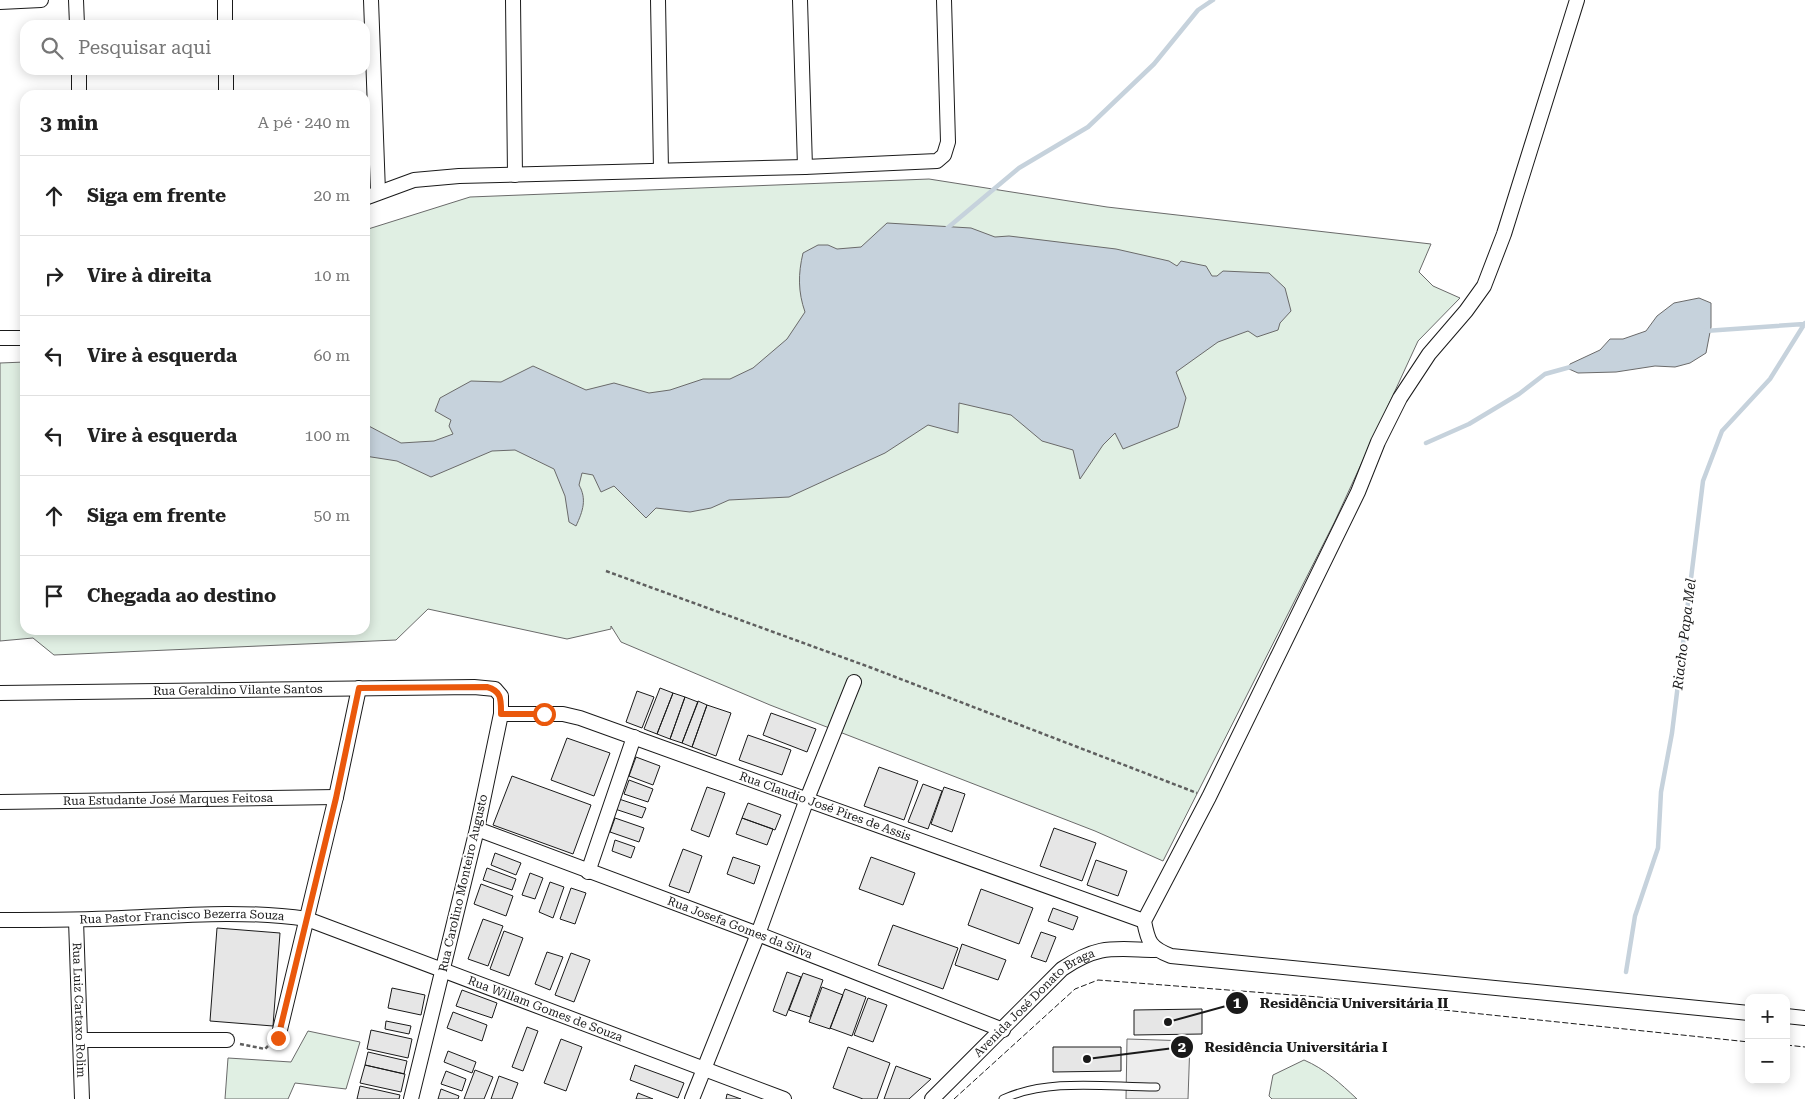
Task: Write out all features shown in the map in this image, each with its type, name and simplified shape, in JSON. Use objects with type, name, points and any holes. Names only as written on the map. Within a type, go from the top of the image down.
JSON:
[{"type":"street","points":[[0,2],[41,0]]},
{"type":"street","points":[[76,0],[77,20]]},
{"type":"street","points":[[225,0],[225,20]]},
{"type":"street","points":[[371,0],[371,195],[414,180],[459,176],[805,167],[937,161],[944,155],[948,142],[944,0]]},
{"type":"street","points":[[514,0],[515,175]]},
{"type":"street","points":[[658,0],[661,170]]},
{"type":"street","points":[[800,0],[805,167]]},
{"type":"street","points":[[1155,950],[1146,937],[1144,921],[1209,798],[1358,492],[1378,442],[1400,398],[1428,354],[1466,312],[1484,286],[1504,234],[1577,0]]},
{"type":"street","points":[[78,75],[79,90]]},
{"type":"street","points":[[226,75],[226,90]]},
{"type":"street","points":[[0,338],[20,338]]},
{"type":"street","points":[[692,1099],[758,934],[807,799],[854,682]]},
{"type":"street","name":"Rua Geraldino Vilante Santos","points":[[0,693],[474,687]]},
{"type":"street","name":"Rua Carolino Monteiro Augusto","points":[[411,1099],[477,829],[501,714],[500,696],[495,689],[474,687]]},
{"type":"street","points":[[278,1038],[336,798],[359,688]]},
{"type":"street","name":"Rua Claudio José Pires de Assis","points":[[501,714],[563,714],[634,737],[1144,921]]},
{"type":"street","points":[[588,872],[634,737]]},
{"type":"street","name":"Rua Estudante José Marques Feitosa","points":[[0,802],[336,798]]},
{"type":"street","name":"Rua Josefa Gomes da Silva","points":[[477,829],[758,934],[1003,1030]]},
{"type":"street","name":"Rua Pastor Francisco Bezerra Souza","points":[[0,920],[76,920],[218,913],[272,914],[307,919]]},
{"type":"street","name":"Rua Willam Gomes de Souza","points":[[307,919],[784,1099]]},
{"type":"street","name":"Rua Luiz Cartaxo Rolim","points":[[76,920],[82,1099]]},
{"type":"street","name":"Avenida José Donato Braga","points":[[932,1099],[1062,969],[1081,956],[1101,949],[1155,950],[1171,956],[1745,1012]]},
{"type":"street","points":[[1790,1016],[1805,1018]]},
{"type":"street","points":[[81,1040],[227,1040]]},
{"type":"lane","points":[[1002,1099],[1021,1090],[1055,1086],[1156,1087]]},
{"type":"path","points":[[606,571],[881,672],[1209,798]]},
{"type":"path","points":[[227,1040],[245,1046],[264,1049],[278,1038]]},
{"type":"green space","points":[[929,179],[1107,207],[1431,244],[1419,272],[1433,286],[1460,298],[1418,341],[1334,523],[1163,861],[1095,831],[770,705],[621,642],[611,626],[611,629],[567,639],[428,609],[396,640],[54,655],[33,638],[0,641],[0,363],[20,362],[20,635],[370,635],[370,228],[470,197]]},
{"type":"green space","points":[[308,1031],[360,1042],[346,1089],[295,1083],[288,1099],[225,1099],[228,1058],[291,1062]]},
{"type":"green space","points":[[1304,1060],[1326,1072],[1357,1099],[1272,1099],[1269,1096],[1273,1075]]},
{"type":"shaded area","points":[[887,223],[971,228],[995,237],[1009,236],[1116,249],[1169,261],[1177,266],[1181,261],[1206,266],[1212,276],[1217,276],[1223,271],[1269,273],[1285,288],[1291,311],[1280,323],[1278,330],[1257,337],[1248,331],[1218,342],[1176,372],[1186,398],[1178,427],[1123,449],[1115,433],[1103,445],[1080,479],[1073,450],[1042,441],[1011,415],[959,403],[958,433],[928,425],[885,453],[789,497],[729,500],[711,508],[690,512],[656,508],[646,518],[614,486],[601,492],[593,475],[582,473],[579,485],[583,495],[583,505],[576,526],[569,522],[565,496],[554,469],[515,450],[492,451],[431,477],[397,461],[370,457],[370,427],[401,443],[434,441],[453,434],[449,426],[451,420],[435,411],[440,398],[471,381],[501,382],[533,366],[586,390],[614,383],[649,393],[670,390],[703,379],[730,379],[753,368],[787,339],[805,312],[799,283],[803,253],[818,245],[828,245],[837,249],[861,247]]},
{"type":"shaded area","points":[[1699,298],[1711,303],[1711,327],[1706,353],[1690,363],[1675,367],[1655,366],[1616,372],[1578,373],[1569,369],[1570,364],[1600,350],[1610,339],[1623,339],[1646,331],[1657,316],[1674,303]]},
{"type":"shaded area","points":[[1127,1039],[1190,1041],[1188,1099],[1126,1099]]},
{"type":"building","points":[[660,688],[673,693],[657,734],[644,729]]},
{"type":"building","points":[[637,691],[654,697],[642,728],[626,722]]},
{"type":"building","points":[[673,693],[685,697],[670,739],[657,734]]},
{"type":"building","points":[[685,697],[698,702],[682,743],[670,739]]},
{"type":"building","points":[[698,701],[707,705],[692,747],[682,743]]},
{"type":"building","points":[[707,705],[731,713],[716,756],[692,747]]},
{"type":"building","points":[[771,713],[816,729],[807,752],[763,735]]},
{"type":"building","points":[[748,735],[791,750],[782,775],[739,760]]},
{"type":"building","points":[[567,738],[610,753],[594,796],[551,780]]},
{"type":"building","points":[[636,757],[660,766],[653,785],[629,776]]},
{"type":"building","points":[[879,767],[918,781],[904,820],[864,806]]},
{"type":"building","points":[[512,776],[591,805],[573,854],[493,825]]},
{"type":"building","points":[[629,780],[653,789],[648,802],[624,794]]},
{"type":"building","points":[[923,784],[942,791],[928,829],[908,822]]},
{"type":"building","points":[[707,787],[725,793],[709,837],[691,830]]},
{"type":"building","points":[[944,787],[965,794],[952,832],[931,824]]},
{"type":"building","points":[[619,799],[646,808],[642,818],[615,809]]},
{"type":"building","points":[[748,803],[781,815],[775,830],[742,818]]},
{"type":"building","points":[[615,818],[644,828],[639,842],[610,832]]},
{"type":"building","points":[[742,818],[773,829],[767,845],[736,834]]},
{"type":"building","points":[[1054,828],[1096,843],[1082,881],[1040,866]]},
{"type":"building","points":[[615,840],[635,847],[631,858],[612,851]]},
{"type":"building","points":[[683,849],[702,856],[689,893],[669,886]]},
{"type":"building","points":[[495,853],[521,863],[516,875],[491,865]]},
{"type":"building","points":[[733,857],[760,866],[754,884],[727,874]]},
{"type":"building","points":[[871,857],[915,873],[903,905],[859,889]]},
{"type":"building","points":[[1096,860],[1127,871],[1118,896],[1087,885]]},
{"type":"building","points":[[487,868],[516,879],[512,890],[483,880]]},
{"type":"building","points":[[530,873],[543,878],[535,899],[522,895]]},
{"type":"building","points":[[550,882],[564,887],[553,918],[539,912]]},
{"type":"building","points":[[481,884],[513,896],[506,916],[474,904]]},
{"type":"building","points":[[571,888],[586,893],[575,924],[560,919]]},
{"type":"building","points":[[981,889],[1033,908],[1019,944],[968,925]]},
{"type":"building","points":[[1053,908],[1078,917],[1073,930],[1048,921]]},
{"type":"building","points":[[483,919],[503,926],[488,966],[468,959]]},
{"type":"building","points":[[893,925],[958,948],[943,989],[878,965]]},
{"type":"building","points":[[217,928],[280,933],[273,1026],[210,1021]]},
{"type":"building","points":[[504,931],[523,938],[509,976],[490,969]]},
{"type":"building","points":[[1041,932],[1056,937],[1046,962],[1031,957]]},
{"type":"building","points":[[962,944],[1006,960],[998,980],[955,965]]},
{"type":"building","points":[[547,952],[563,957],[550,990],[535,984]]},
{"type":"building","points":[[571,953],[590,960],[574,1002],[555,995]]},
{"type":"building","points":[[787,972],[801,977],[786,1016],[773,1011]]},
{"type":"building","points":[[803,973],[823,980],[810,1017],[789,1010]]},
{"type":"building","points":[[822,987],[843,995],[830,1029],[809,1022]]},
{"type":"building","points":[[392,988],[425,995],[421,1015],[388,1008]]},
{"type":"building","points":[[845,989],[866,997],[852,1036],[830,1028]]},
{"type":"building","points":[[462,990],[497,1003],[492,1018],[456,1006]]},
{"type":"building","points":[[868,998],[887,1005],[873,1042],[854,1035]]},
{"type":"building","points":[[1202,1009],[1202,1034],[1134,1035],[1134,1010]]},
{"type":"building","points":[[453,1012],[487,1025],[482,1041],[447,1028]]},
{"type":"building","points":[[386,1021],[411,1026],[409,1034],[385,1029]]},
{"type":"building","points":[[527,1027],[538,1031],[523,1071],[512,1067]]},
{"type":"building","points":[[371,1030],[412,1039],[408,1058],[367,1049]]},
{"type":"building","points":[[561,1039],[582,1047],[566,1091],[544,1083]]},
{"type":"building","points":[[848,1047],[890,1063],[877,1099],[863,1099],[833,1088]]},
{"type":"building","points":[[1053,1047],[1121,1047],[1121,1071],[1053,1072]]},
{"type":"building","points":[[448,1051],[476,1062],[472,1073],[444,1062]]},
{"type":"building","points":[[368,1052],[407,1061],[404,1074],[365,1065]]},
{"type":"building","points":[[365,1065],[405,1074],[401,1092],[360,1083]]},
{"type":"building","points":[[635,1065],[684,1083],[678,1098],[630,1080]]},
{"type":"building","points":[[896,1066],[931,1079],[909,1099],[884,1099]]},
{"type":"building","points":[[475,1070],[493,1077],[484,1099],[464,1099]]},
{"type":"building","points":[[446,1071],[466,1079],[462,1091],[441,1084]]},
{"type":"building","points":[[499,1076],[518,1083],[512,1099],[491,1099]]},
{"type":"building","points":[[360,1086],[400,1095],[399,1099],[357,1099]]},
{"type":"building","points":[[441,1089],[459,1096],[458,1099],[438,1099]]},
{"type":"building","points":[[638,1093],[653,1099],[636,1099]]},
{"type":"building","points":[[727,1094],[741,1099],[726,1099]]},
{"type":"waterway","points":[[945,230],[1019,168],[1088,127],[1154,64],[1198,10],[1213,0]]},
{"type":"waterway","name":"Riacho Papa Mel","points":[[1626,972],[1635,916],[1658,848],[1661,792],[1672,733],[1703,481],[1722,431],[1770,379],[1805,323]]},
{"type":"waterway","points":[[1705,331],[1804,324]]},
{"type":"waterway","points":[[1426,443],[1469,424],[1519,394],[1545,374],[1574,366]]},
{"type":"fence","points":[[954,1099],[1075,989],[1098,980],[1319,997],[1745,1042]]},
{"type":"fence","points":[[1790,1045],[1805,1047]]},
{"type":"place","name":"Residência Universitária II","points":[[1168,1022]]},
{"type":"place","name":"Residência Universitária I","points":[[1087,1059]]},
{"type":"route","points":[[278,1038],[336,798],[359,688],[487,687],[495,689],[500,696],[501,714],[544,714]]}]
